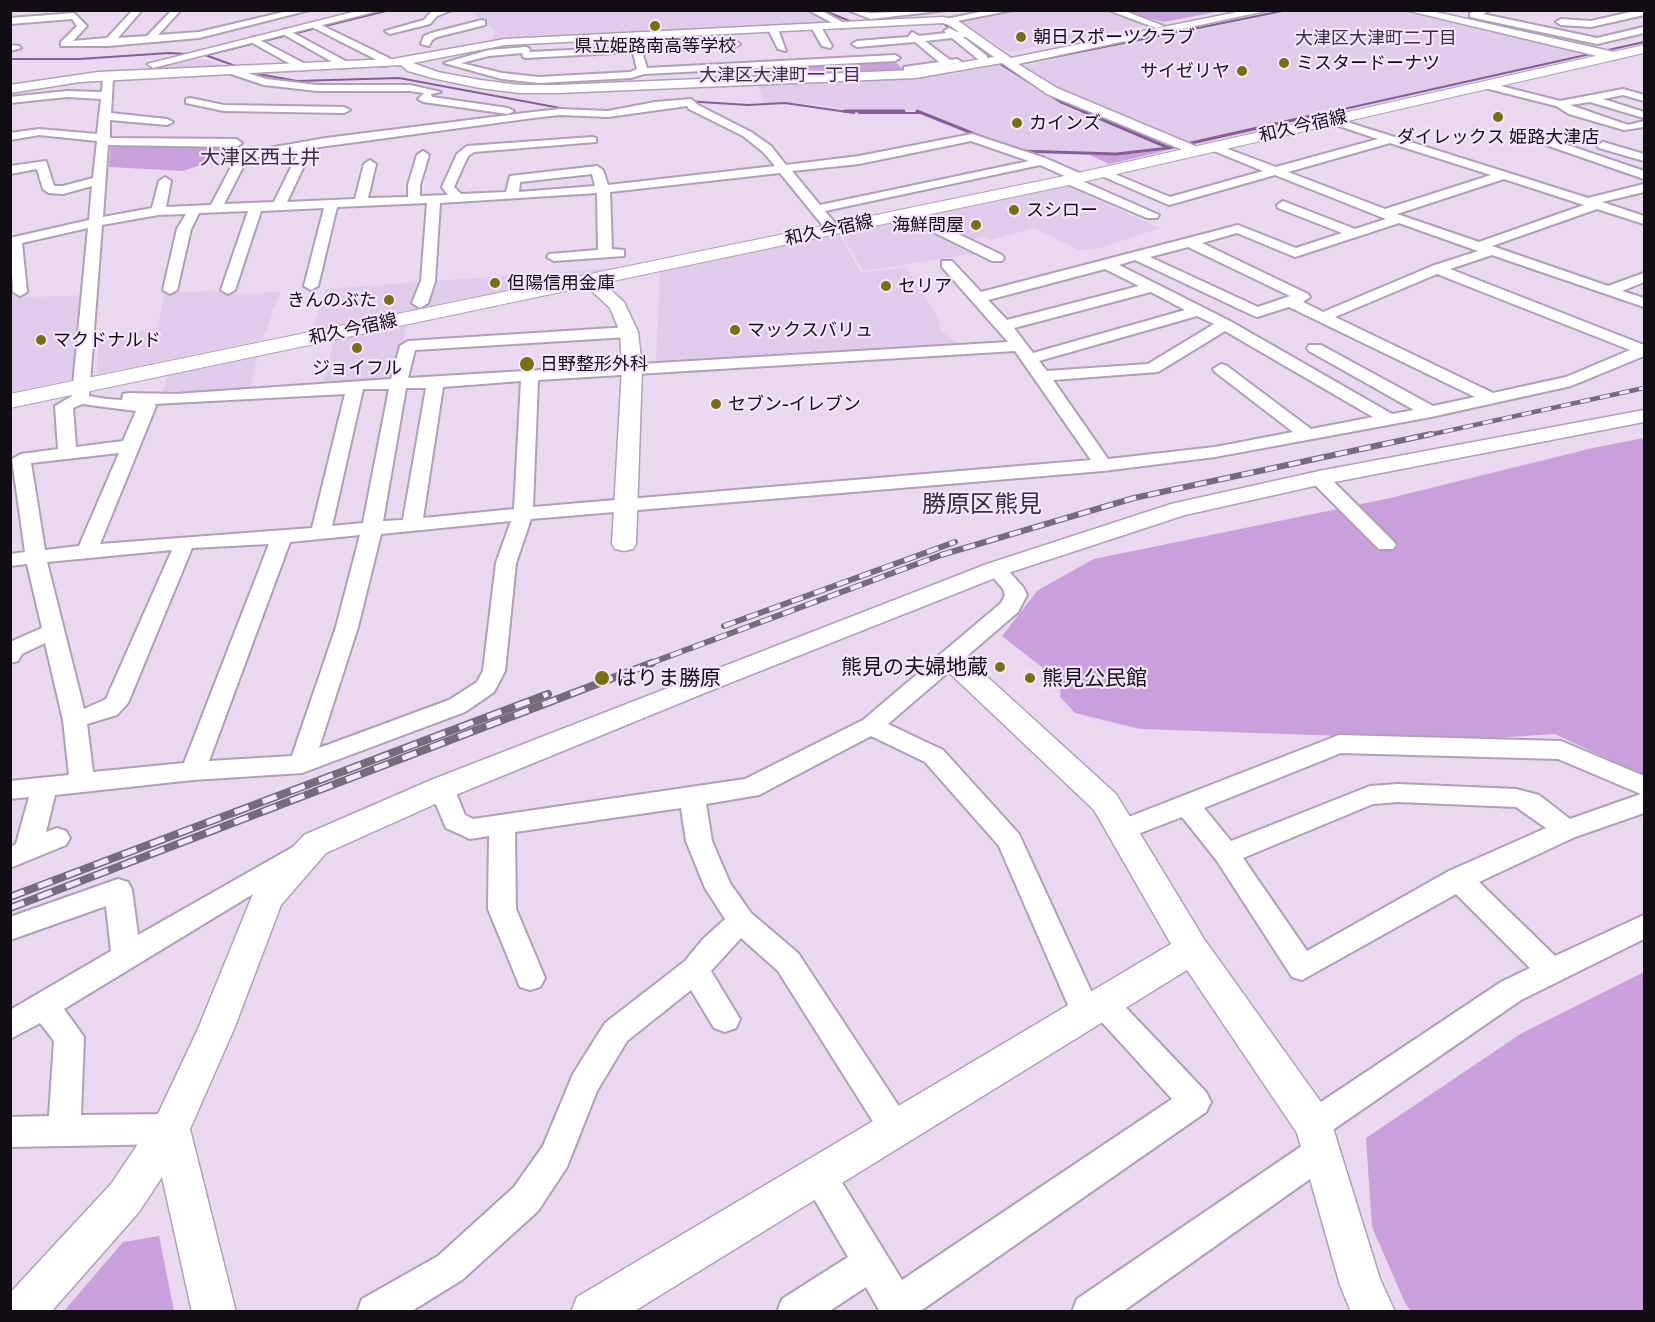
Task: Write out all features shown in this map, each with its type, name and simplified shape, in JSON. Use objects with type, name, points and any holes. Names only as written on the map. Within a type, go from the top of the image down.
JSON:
[{"type":"main road","name":"和久今宿線","points":[[10,401],[81,393],[590,280],[1074,179],[1644,49]]},
{"type":"street","points":[[108,43],[138,10]]},
{"type":"street","points":[[149,39],[177,10]]},
{"type":"street","points":[[10,21],[74,16],[82,26],[64,44],[108,43],[199,34],[306,10]]},
{"type":"street","points":[[390,31],[427,22],[434,14],[448,10]]},
{"type":"street","points":[[812,10],[844,26]]},
{"type":"street","points":[[851,10],[871,16],[902,12],[945,14],[1052,91],[1204,149],[1644,303]]},
{"type":"street","points":[[477,71],[521,57],[633,36],[844,26],[945,14],[1009,10]]},
{"type":"street","points":[[1112,10],[1159,26]]},
{"type":"street","points":[[911,71],[984,57],[1005,59],[1237,10]]},
{"type":"street","points":[[404,62],[412,68],[436,75],[480,84],[536,85],[750,80],[911,71],[1005,59],[1265,10]]},
{"type":"street","points":[[1486,10],[1473,15],[1597,41],[1644,30]]},
{"type":"street","points":[[13,96],[289,34],[374,11]]},
{"type":"street","points":[[1416,11],[1614,56]]},
{"type":"street","points":[[1548,17],[1591,24],[1644,11]]},
{"type":"street","points":[[1591,12],[1644,24]]},
{"type":"street","points":[[468,15],[486,27],[490,37],[485,45]]},
{"type":"street","points":[[162,27],[183,22]]},
{"type":"street","points":[[426,44],[427,38],[434,35],[482,23]]},
{"type":"street","points":[[10,31],[80,24]]},
{"type":"street","points":[[947,63],[903,28],[940,24],[984,57]]},
{"type":"street","points":[[858,25],[911,71]]},
{"type":"street","points":[[236,26],[307,71]]},
{"type":"street","points":[[318,27],[385,60],[382,64]]},
{"type":"street","points":[[816,27],[837,46]]},
{"type":"street","points":[[772,29],[783,49]]},
{"type":"street","points":[[729,31],[742,53],[750,80]]},
{"type":"street","points":[[289,34],[354,68]]},
{"type":"street","points":[[816,47],[970,34]]},
{"type":"street","points":[[633,36],[641,66]]},
{"type":"street","points":[[81,79],[354,68],[404,62],[485,45],[521,57]]},
{"type":"street","points":[[772,49],[794,48]]},
{"type":"street","points":[[449,63],[489,53],[521,57],[636,49],[895,58]]},
{"type":"street","points":[[627,62],[641,66],[742,53]]},
{"type":"street","points":[[429,57],[536,85],[631,75],[641,66]]},
{"type":"street","points":[[235,72],[264,82],[317,88],[410,88],[533,116]]},
{"type":"street","points":[[81,393],[108,78]]},
{"type":"street","points":[[1485,86],[1560,104],[1573,112],[1628,128],[1644,124]]},
{"type":"street","points":[[1560,104],[1623,92],[1644,98]]},
{"type":"street","points":[[13,96],[67,94],[108,96]]},
{"type":"street","points":[[429,119],[440,94]]},
{"type":"street","points":[[13,96],[27,114],[33,133]]},
{"type":"street","points":[[1593,99],[1644,115]]},
{"type":"street","points":[[190,101],[224,108],[245,120],[305,119],[344,110]]},
{"type":"street","points":[[245,120],[236,143],[228,154],[292,148],[429,119],[533,116],[560,112],[608,114],[655,105],[691,102],[693,107],[747,134],[767,149],[787,169],[833,230]]},
{"type":"street","points":[[106,116],[167,122]]},
{"type":"street","points":[[292,148],[305,119]]},
{"type":"street","points":[[1331,120],[1644,220]]},
{"type":"street","points":[[10,137],[33,133],[104,139],[236,143]]},
{"type":"street","points":[[65,147],[81,136]]},
{"type":"street","points":[[20,292],[13,242],[68,218],[96,222],[158,211],[458,199],[602,189],[859,160],[972,137],[1041,161],[1152,215]]},
{"type":"street","points":[[1101,173],[1168,201],[1390,139]]},
{"type":"street","points":[[458,199],[448,188],[463,154],[471,149],[592,140]]},
{"type":"street","points":[[1590,142],[1644,158]]},
{"type":"street","points":[[1550,143],[1644,176]]},
{"type":"street","points":[[279,205],[303,155],[292,148]]},
{"type":"street","points":[[414,200],[414,185],[423,155]]},
{"type":"street","points":[[10,170],[46,161],[49,189],[100,180]]},
{"type":"street","points":[[817,209],[1041,161]]},
{"type":"street","points":[[360,203],[370,164]]},
{"type":"street","points":[[215,209],[238,165]]},
{"type":"street","points":[[512,196],[514,179],[597,170],[604,194],[612,254],[554,257]]},
{"type":"street","points":[[977,298],[1238,229],[1295,253],[1504,175]]},
{"type":"street","points":[[158,211],[165,181]]},
{"type":"street","points":[[1323,317],[1592,204],[1644,188]]},
{"type":"street","points":[[57,189],[68,218]]},
{"type":"street","points":[[1626,194],[1644,199]]},
{"type":"street","points":[[420,303],[428,281],[434,200]]},
{"type":"street","points":[[311,286],[331,204]]},
{"type":"street","points":[[1283,205],[1353,233]]},
{"type":"street","points":[[228,290],[256,207]]},
{"type":"street","points":[[170,290],[184,229],[195,210]]},
{"type":"street","points":[[908,214],[997,258]]},
{"type":"street","points":[[1137,256],[1257,312],[1303,297],[1189,242]]},
{"type":"street","points":[[947,264],[1004,326],[1042,376],[1103,465]]},
{"type":"street","points":[[1107,264],[1225,324],[1388,419]]},
{"type":"street","points":[[1437,269],[1644,350]]},
{"type":"street","points":[[1608,291],[1644,277]]},
{"type":"street","points":[[590,280],[618,306],[629,332],[632,368],[628,504],[624,544]]},
{"type":"street","points":[[1004,326],[1152,288]]},
{"type":"street","points":[[1289,301],[1492,399]]},
{"type":"street","points":[[321,532],[356,384],[435,383],[632,368],[1023,352],[1198,311]]},
{"type":"street","points":[[1042,376],[1152,369],[1225,324]]},
{"type":"street","points":[[302,764],[347,627],[372,528],[401,382],[402,365],[408,346],[629,332]]},
{"type":"street","points":[[1315,348],[1431,412]]},
{"type":"street","points":[[10,560],[185,542],[282,537],[628,504],[1103,465],[1215,452],[1431,412],[1571,381],[1644,350]]},
{"type":"street","points":[[1206,382],[1225,365],[1309,436]]},
{"type":"street","points":[[10,790],[193,771],[302,764],[457,706],[486,687],[494,671],[506,563],[523,514],[530,376]]},
{"type":"street","points":[[412,524],[435,383]]},
{"type":"street","points":[[67,452],[64,406],[81,393],[176,399],[355,388]]},
{"type":"street","points":[[81,393],[107,404],[147,406],[86,552]]},
{"type":"street","points":[[10,1026],[315,844],[442,788],[697,685],[996,569],[1179,509],[1319,478],[1644,416]]},
{"type":"street","points":[[82,783],[75,720],[56,630],[36,558],[21,459],[129,446]]},
{"type":"street","points":[[1319,478],[1386,545]]},
{"type":"street","points":[[193,771],[282,537]]},
{"type":"street","points":[[75,720],[109,709],[116,703],[185,542]]},
{"type":"street","points":[[442,788],[455,821],[470,829],[750,788],[871,726],[1010,607],[1016,596],[1013,587],[996,569]]},
{"type":"street","points":[[10,656],[12,650],[56,630]]},
{"type":"street","points":[[951,659],[1105,802],[1192,949],[1318,1138],[1362,1285],[1374,1311]]},
{"type":"street","points":[[818,1174],[899,1308],[1195,1102],[1094,1007],[1010,841],[934,756],[871,726]]},
{"type":"street","points":[[1122,830],[1339,744],[1562,750],[1644,786]]},
{"type":"street","points":[[19,854],[44,787]]},
{"type":"street","points":[[1226,854],[1370,795],[1398,792],[1516,798],[1530,802],[1566,830]]},
{"type":"street","points":[[692,798],[699,841],[719,888],[741,921],[788,963],[895,1128]]},
{"type":"street","points":[[1186,804],[1226,854],[1302,968],[1459,879],[1566,830],[1644,803]]},
{"type":"street","points":[[502,826],[502,909],[530,978]]},
{"type":"street","points":[[19,854],[57,838]]},
{"type":"street","points":[[22,1311],[125,1198],[171,1129],[216,1029],[267,898],[315,844]]},
{"type":"street","points":[[1459,879],[1551,970]]},
{"type":"street","points":[[10,930],[118,890],[126,955]]},
{"type":"street","points":[[375,1311],[450,1268],[526,1199],[555,1156],[584,1084],[616,1032],[695,970],[713,947],[741,921]]},
{"type":"street","points":[[1090,1311],[1511,991],[1644,926]]},
{"type":"street","points":[[592,1311],[1192,949]]},
{"type":"street","points":[[695,970],[725,1019]]},
{"type":"street","points":[[45,1007],[69,1037],[64,1131]]},
{"type":"street","points":[[10,1132],[171,1129]]},
{"type":"street","points":[[171,1129],[214,1311]]},
{"type":"street","points":[[795,1311],[871,1263]]},
{"type":"shaded area","name":"県立姫路南高等学校","points":[[804,10],[832,24],[492,41],[495,32],[491,26],[468,11]]},
{"type":"shaded area","points":[[1102,10],[1147,25],[1009,52],[961,21],[1021,11]]},
{"type":"shaded area","points":[[1284,10],[1400,11],[1591,55],[1199,144],[1188,143],[1060,89],[1023,66]]},
{"type":"shaded area","points":[[1123,11],[1221,11],[1164,22]]},
{"type":"shaded area","points":[[190,58],[207,60],[231,68],[115,76]]},
{"type":"shaded area","points":[[894,61],[904,70],[903,72],[799,77],[792,64]]},
{"type":"shaded area","points":[[998,65],[1067,108],[1164,147],[1103,153],[1019,150],[915,110],[867,113],[815,104],[765,104],[757,83],[898,79],[955,74]]},
{"type":"shaded area","points":[[111,143],[229,145],[222,155],[212,161],[183,171],[109,167]]},
{"type":"shaded area","points":[[1169,150],[1109,164],[1090,155],[1127,154]]},
{"type":"shaded area","points":[[1067,186],[1160,228],[1101,248],[1079,250],[1034,228],[991,240],[984,236],[969,241],[923,217]]},
{"type":"shaded area","points":[[911,219],[979,253],[863,271],[842,234]]},
{"type":"shaded area","points":[[839,234],[861,273],[906,267],[938,317],[941,331],[960,345],[664,363],[656,360],[660,272]]},
{"type":"shaded area","points":[[614,268],[420,308],[312,330],[326,289]]},
{"type":"shaded area","points":[[212,291],[235,294],[280,292],[263,340],[97,374],[98,336],[157,328],[165,293]]},
{"type":"shaded area","points":[[81,296],[74,379],[11,392],[10,297]]},
{"type":"shaded area","points":[[407,325],[395,377],[348,381],[346,385],[322,388],[334,340]]},
{"type":"shaded area","points":[[257,357],[249,392],[161,396],[168,375]]},
{"type":"shaded area","points":[[1644,438],[1644,776],[1555,734],[1461,740],[1140,729],[1075,713],[1060,697],[1061,682],[1002,636],[1038,590],[1094,559],[1386,499],[1593,448]]},
{"type":"shaded area","points":[[1644,972],[1644,1311],[1411,1311],[1405,1303],[1372,1227],[1366,1138],[1522,1033]]},
{"type":"shaded area","points":[[159,1236],[174,1311],[64,1311],[123,1242]]},
{"type":"waterway","points":[[207,55],[390,10]]},
{"type":"waterway","points":[[822,10],[865,27],[937,23],[944,24],[956,33]]},
{"type":"waterway","points":[[1015,65],[1287,10]]},
{"type":"waterway","points":[[1326,113],[1644,42]]},
{"type":"waterway","points":[[981,52],[1060,102],[1086,113]]},
{"type":"waterway","points":[[10,59],[79,59],[169,53],[205,55],[258,74],[297,81],[399,78],[571,110]]},
{"type":"waterway","points":[[685,101],[748,105],[785,103],[854,113]]},
{"type":"waterway","points":[[844,111],[904,111]]},
{"type":"waterway","points":[[917,111],[992,141]]},
{"type":"waterway","points":[[1082,111],[1169,148]]},
{"type":"waterway","points":[[1169,148],[1333,111]]},
{"type":"waterway","points":[[859,113],[921,113]]},
{"type":"waterway","points":[[1018,151],[1116,154],[1169,148]]},
{"type":"railway","points":[[1424,436],[1644,388]]},
{"type":"railway","points":[[648,664],[941,555],[1134,498],[1431,434]]},
{"type":"railway","points":[[724,626],[955,542]]},
{"type":"railway","points":[[10,908],[652,663]]},
{"type":"railway","points":[[10,897],[548,694]]},
{"type":"place","name":"県立姫路南高等学校","points":[[655,26]]},
{"type":"place","name":"朝日スポーツクラブ","points":[[1021,37]]},
{"type":"place","name":"ミスタードーナツ","points":[[1284,63]]},
{"type":"place","name":"サイゼリヤ","points":[[1242,71]]},
{"type":"place","name":"ダイレックス 姫路大津店","points":[[1498,117]]},
{"type":"place","name":"カインズ","points":[[1017,123]]},
{"type":"place","name":"スシロー","points":[[1014,210]]},
{"type":"place","name":"海鮮問屋","points":[[976,225]]},
{"type":"place","name":"但陽信用金庫","points":[[495,283]]},
{"type":"place","name":"セリア","points":[[886,286]]},
{"type":"place","name":"きんのぶた","points":[[389,300]]},
{"type":"place","name":"マックスバリュ","points":[[735,330]]},
{"type":"place","name":"マクドナルド","points":[[41,340]]},
{"type":"place","name":"ジョイフル","points":[[357,348]]},
{"type":"place","name":"日野整形外科","points":[[527,364]]},
{"type":"place","name":"セブン-イレブン","points":[[716,404]]},
{"type":"place","name":"熊見の夫婦地蔵","points":[[1000,667]]},
{"type":"place","name":"はりま勝原","points":[[602,678]]},
{"type":"place","name":"熊見公民館","points":[[1030,678]]},
{"type":"district","name":"大津区大津町二丁目","points":[[1376,38]]},
{"type":"district","name":"大津区大津町一丁目","points":[[780,75]]},
{"type":"district","name":"大津区西土井","points":[[260,158]]},
{"type":"district","name":"勝原区熊見","points":[[982,504]]}]
